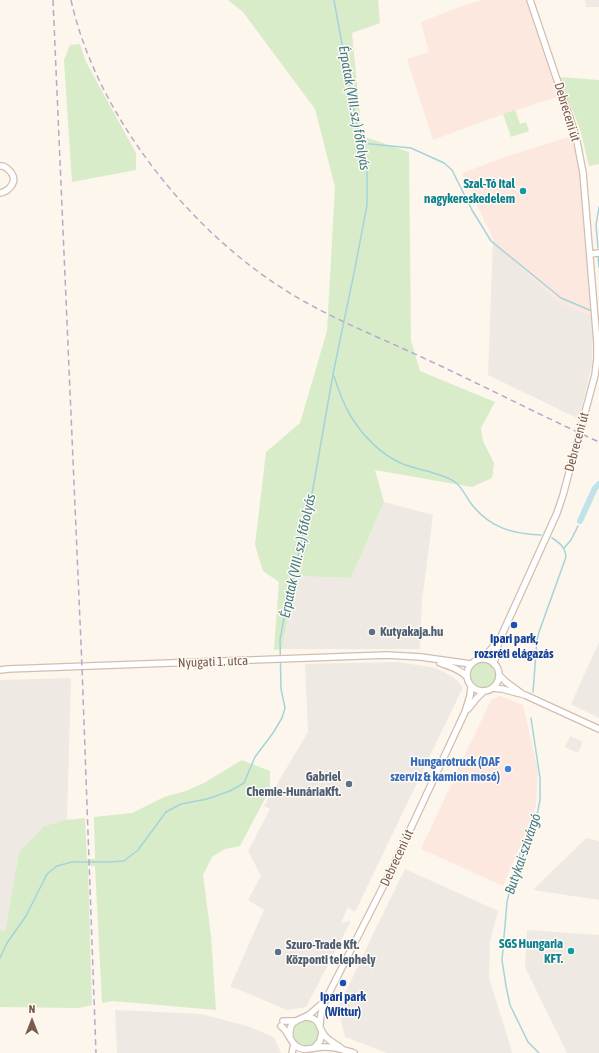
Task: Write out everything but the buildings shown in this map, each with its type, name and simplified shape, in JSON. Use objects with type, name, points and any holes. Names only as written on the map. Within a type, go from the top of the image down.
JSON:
[{"type":"street","name":"Debreceni út","points":[[499,640],[557,513],[597,365],[583,173],[576,136],[530,0]]},
{"type":"street","points":[[0,166],[3,166],[13,174],[14,179],[10,187],[4,192],[0,193]]},
{"type":"street","points":[[590,254],[599,253]]},
{"type":"street","points":[[499,640],[486,655],[471,664],[467,672],[469,683],[475,690],[484,691],[493,688],[524,695],[599,729]]},
{"type":"street","points":[[494,664],[499,640]]},
{"type":"street","name":"Nyugati 1. utca","points":[[0,670],[387,655],[413,656],[471,664]]},
{"type":"street","name":"Nyugati 1. utca","points":[[426,658],[459,670],[467,677]]},
{"type":"street","points":[[481,659],[488,660],[494,664],[499,675],[524,695]]},
{"type":"street","points":[[493,688],[499,675]]},
{"type":"street","points":[[465,712],[470,696],[471,686]]},
{"type":"street","points":[[465,712],[476,698],[484,691]]},
{"type":"street","name":"Debreceni út","points":[[325,1001],[389,875],[465,712]]},
{"type":"street","points":[[325,1001],[305,1017],[295,1021],[282,1023],[290,1038],[294,1044],[304,1051],[313,1048],[328,1047],[343,1049],[354,1053]]},
{"type":"street","points":[[325,1001],[321,1014],[320,1025],[322,1032],[326,1037],[343,1049]]},
{"type":"street","points":[[305,1017],[313,1019],[320,1025]]},
{"type":"street","points":[[290,1038],[290,1029],[295,1021]]},
{"type":"street","points":[[313,1048],[320,1041],[322,1032]]},
{"type":"street","points":[[292,1053],[294,1044]]},
{"type":"shaded area","points":[[482,0],[534,0],[566,94],[492,118],[433,140],[407,59],[429,52],[421,22]]},
{"type":"shaded area","points":[[585,0],[599,0],[599,7],[586,7]]},
{"type":"shaded area","points":[[572,136],[579,169],[591,316],[558,302],[493,239],[462,173],[508,156]]},
{"type":"shaded area","points":[[493,239],[558,302],[591,316],[593,335],[592,364],[579,419],[488,375]]},
{"type":"shaded area","points":[[384,502],[433,515],[422,600],[420,649],[282,649],[296,576],[351,578]]},
{"type":"shaded area","points":[[599,642],[599,718],[571,704]]},
{"type":"shaded area","points":[[398,662],[436,668],[455,678],[463,687],[355,912],[348,907],[341,923],[351,921],[306,1007],[287,1010],[230,987],[264,910],[248,900],[261,876],[248,851],[270,809],[264,806],[308,732],[305,664]]},
{"type":"shaded area","points":[[71,678],[67,820],[44,826],[19,852],[5,931],[0,931],[0,680]]},
{"type":"shaded area","points":[[500,696],[523,705],[538,770],[536,804],[533,820],[503,886],[421,849],[458,770],[456,766],[461,763],[491,700]]},
{"type":"shaded area","points":[[570,736],[583,742],[578,753],[565,747]]},
{"type":"shaded area","points":[[586,838],[599,841],[599,900],[533,890]]},
{"type":"shaded area","points":[[405,869],[498,911],[490,941],[489,978],[512,1053],[387,1053],[345,1037],[338,1008]]},
{"type":"shaded area","points":[[527,930],[599,935],[599,1053],[567,1053],[525,967]]},
{"type":"shaded area","points":[[115,1010],[201,1014],[247,1026],[274,1037],[281,1053],[117,1053]]},
{"type":"green space","points":[[228,0],[378,0],[380,23],[352,33],[362,136],[409,152],[411,341],[420,371],[495,402],[481,428],[483,441],[494,463],[492,478],[472,487],[375,470],[384,502],[351,578],[296,576],[282,649],[274,650],[279,582],[263,571],[255,545],[266,452],[300,423],[327,331],[335,187],[315,109],[243,12]]},
{"type":"green space","points":[[80,44],[86,62],[136,153],[136,170],[72,182],[64,60],[70,45]]},
{"type":"green space","points":[[559,77],[599,80],[599,164],[589,166],[580,129]]},
{"type":"green space","points":[[515,110],[520,124],[526,122],[529,131],[511,137],[503,114]]},
{"type":"green space","points":[[483,662],[492,666],[496,675],[492,684],[483,688],[474,684],[470,675],[474,666]]},
{"type":"green space","points":[[242,760],[270,771],[270,789],[240,846],[225,849],[212,857],[203,875],[211,936],[216,1010],[112,1001],[102,1003],[95,866],[88,866],[92,1005],[78,1008],[0,1007],[0,931],[5,931],[19,852],[44,826],[66,820],[85,818],[87,859],[95,859],[94,817],[132,813],[164,797],[186,791],[204,783]]},
{"type":"green space","points":[[306,1020],[315,1024],[319,1033],[315,1042],[306,1046],[297,1042],[293,1033],[297,1024]]},
{"type":"waterway","name":"Érpatak (VIII. sz.) főfolyás","points":[[0,958],[7,943],[26,916],[47,874],[57,866],[72,862],[124,861],[138,850],[166,812],[181,804],[207,799],[230,791],[244,783],[255,757],[282,718],[285,708],[281,689],[280,640],[312,494],[333,374],[367,205],[367,163],[360,143],[334,0]]},
{"type":"waterway","points":[[361,143],[411,148],[444,163],[452,170],[472,210],[491,241],[561,298],[592,311]]},
{"type":"waterway","points":[[598,248],[596,225],[599,207]]},
{"type":"waterway","points":[[598,256],[599,267]]},
{"type":"waterway","name":"Butykai-szivárgó","points":[[334,376],[345,406],[350,415],[360,430],[380,450],[403,464],[444,476],[455,482],[480,514],[495,525],[521,533],[541,535]]},
{"type":"waterway","points":[[580,521],[595,488],[599,484]]},
{"type":"waterway","points":[[564,548],[571,540],[578,526]]},
{"type":"waterway","name":"Butykai-szivárgó","points":[[533,692],[537,640],[566,557],[562,546],[552,538]]},
{"type":"waterway","name":"Butykai-szivárgó","points":[[531,718],[540,778],[540,800],[534,826],[524,842],[516,866],[507,902],[502,960],[510,1005],[528,1042],[539,1053]]},
{"type":"railway","points":[[53,0],[82,667],[96,1053]]},
{"type":"railway","points":[[71,0],[84,44],[103,88],[127,131],[156,172],[189,210],[224,244],[261,274],[316,308],[599,442]]},
{"type":"place","name":"Szal-Tó Ital nagykereskedelem","points":[[523,191]]},
{"type":"place","name":"Ipari park, rozsréti elágazás","points":[[514,625]]},
{"type":"place","name":"Kutyakaja.hu","points":[[372,632]]},
{"type":"place","name":"Hungarotruck (DAF szerviz & kamion mosó)","points":[[508,769]]},
{"type":"place","name":"Gabriel Chemie-HunáriaKft.","points":[[349,784]]},
{"type":"place","name":"SGS Hungaria KFT.","points":[[571,951]]},
{"type":"place","name":"Szuro-Trade Kft. Központi telephely","points":[[278,952]]},
{"type":"place","name":"Ipari park (Wittur)","points":[[343,983]]}]
